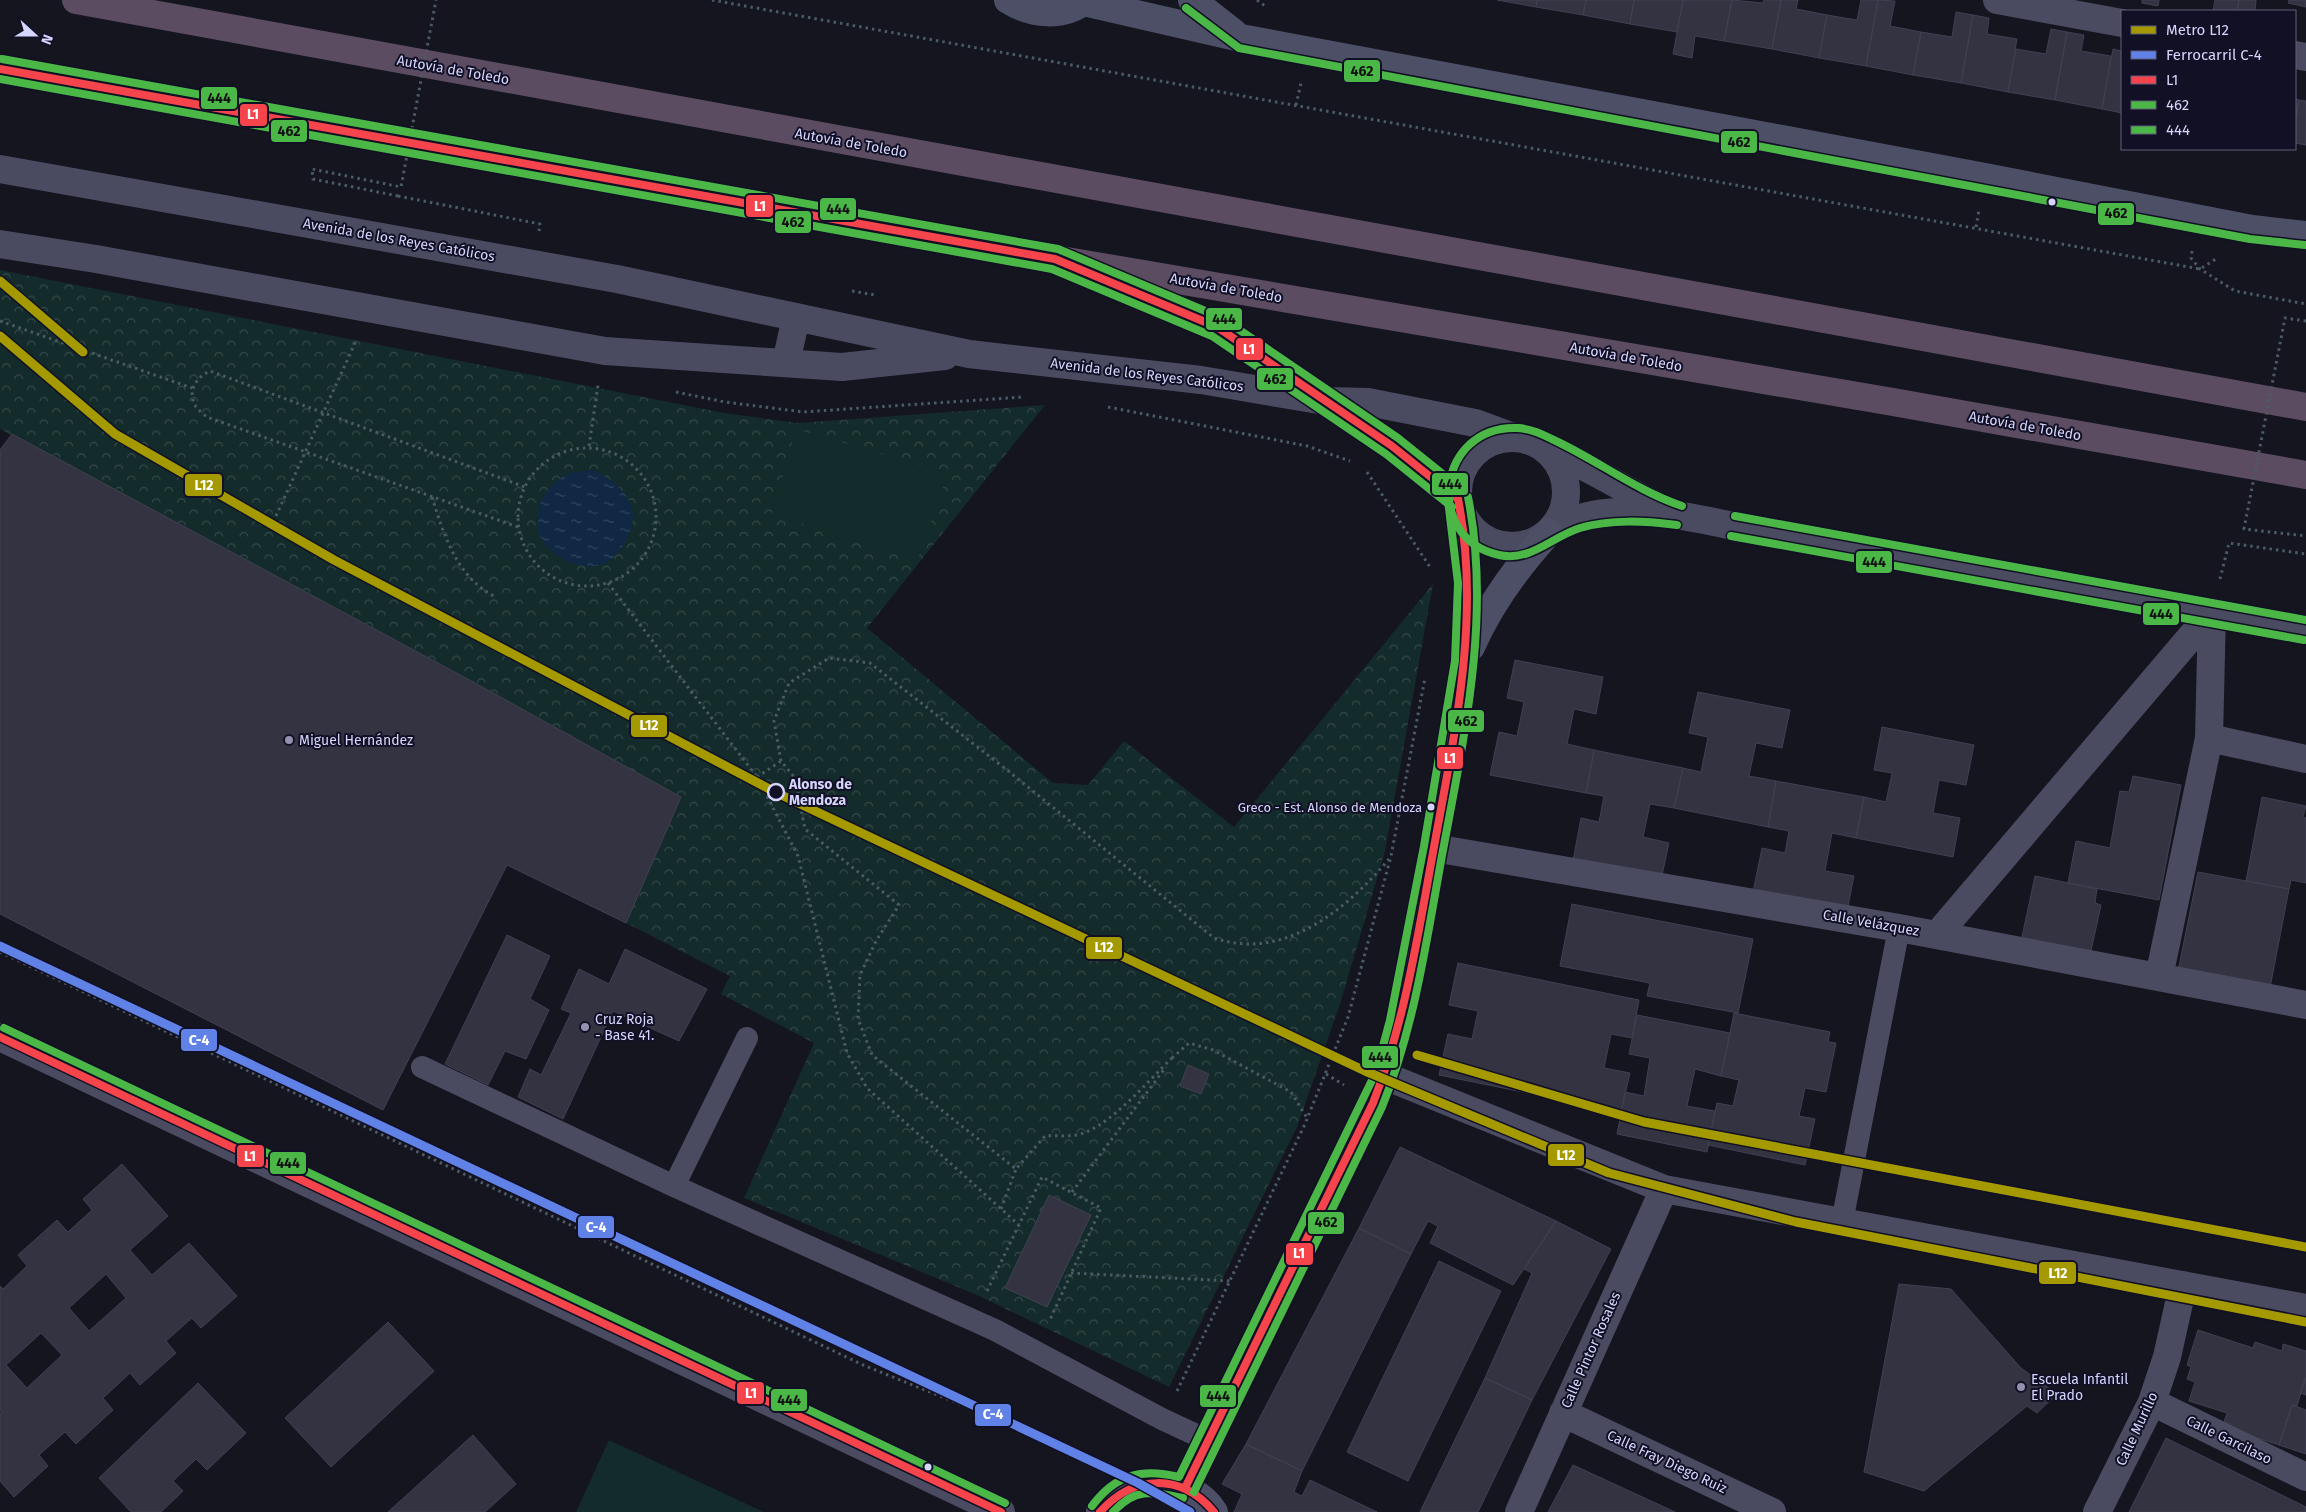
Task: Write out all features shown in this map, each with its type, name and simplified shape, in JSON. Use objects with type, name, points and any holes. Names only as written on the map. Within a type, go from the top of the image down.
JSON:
[{"type":"highway","name":"Autovía de Toledo","points":[[76,0],[2306,407]]},
{"type":"highway","name":"Autovía de Toledo","points":[[0,69],[1056,259],[1892,402],[2306,476]]},
{"type":"highway","points":[[1056,259],[1218,327],[1325,401]]},
{"type":"street","points":[[1008,0],[1035,12],[1052,13],[1069,9],[1085,1],[1241,38],[1985,177],[2252,229],[2306,235]]},
{"type":"street","points":[[1192,0],[1241,38]]},
{"type":"street","points":[[1997,0],[2121,23]]},
{"type":"street","name":"Avenida de los Reyes Católicos","points":[[0,169],[617,279],[969,354],[1201,380],[1325,401],[1368,402],[1456,419],[1475,423],[1527,441],[1580,463],[1610,482],[1671,513]]},
{"type":"street","name":"Avenida de los Reyes Católicos","points":[[0,244],[96,259],[605,351],[842,367],[969,354]]},
{"type":"street","points":[[786,363],[796,317]]},
{"type":"street","name":"Avenida de los Reyes Católicos","points":[[1325,401],[1392,446],[1460,504]]},
{"type":"street","points":[[1185,1488],[1385,1076],[1400,1022],[1434,848],[1465,662],[1468,583],[1460,504],[1462,470],[1479,449],[1495,441],[1527,441],[1556,460],[1563,474],[1566,490],[1563,509],[1550,530],[1526,545],[1497,544],[1482,536],[1470,526],[1460,504]]},
{"type":"street","name":"Avenida de los Reyes Católicos","points":[[1465,662],[1483,619],[1525,558],[1550,530],[1590,515],[1625,512],[1671,513],[1733,526],[2306,630]]},
{"type":"street","points":[[2159,977],[2209,738],[2212,612]]},
{"type":"street","points":[[1937,935],[2212,612]]},
{"type":"street","points":[[2209,738],[2306,759]]},
{"type":"street","name":"Calle Velázquez","points":[[1434,848],[1899,928],[2306,1005]]},
{"type":"street","points":[[0,1037],[1001,1512]]},
{"type":"street","points":[[1385,1076],[1664,1189],[2306,1308]]},
{"type":"street","name":"Calle Pintor Rosales","points":[[1519,1512],[1664,1189]]},
{"type":"street","name":"Calle Murillo","points":[[2098,1512],[2152,1402],[2167,1358],[2183,1285]]},
{"type":"street","name":"Calle Garcilaso","points":[[2152,1402],[2306,1477]]},
{"type":"street","name":"Calle Fray Diego Ruiz","points":[[1563,1413],[1772,1512]]},
{"type":"street","points":[[1100,1512],[1106,1502],[1126,1488],[1148,1482],[1185,1488],[1200,1496],[1214,1512]]},
{"type":"lane","points":[[1842,1222],[1899,928]]},
{"type":"lane","points":[[674,1186],[747,1038]]},
{"type":"lane","points":[[422,1067],[674,1186],[995,1330],[1162,1419],[1208,1440]]},
{"type":"path","points":[[436,0],[400,187],[312,169],[313,179],[540,224],[538,233]]},
{"type":"path","points":[[712,0],[1930,218],[2200,269],[2235,291],[2306,304]]},
{"type":"path","points":[[2200,269],[2220,256]]},
{"type":"path","points":[[2306,321],[2285,318],[2244,529],[2306,536]]},
{"type":"path","points":[[0,321],[192,388]]},
{"type":"path","points":[[276,516],[360,333]]},
{"type":"path","points":[[518,527],[207,417],[195,405],[192,388],[199,376],[210,371],[525,487]]},
{"type":"path","points":[[673,392],[726,402],[803,412],[1027,396]]},
{"type":"path","points":[[1104,406],[1307,446],[1354,463]]},
{"type":"path","points":[[589,446],[609,450],[636,466],[652,492],[656,512],[655,533],[649,550],[629,572],[608,583],[592,586],[563,582],[541,569],[528,553],[518,527],[518,508],[525,487],[528,479],[538,466],[563,451],[589,446]]},
{"type":"path","points":[[1363,466],[1431,568]]},
{"type":"path","points":[[432,497],[445,539],[459,564],[479,588],[494,596]]},
{"type":"path","points":[[2229,543],[2306,554]]},
{"type":"path","points":[[608,583],[757,777],[798,856],[847,1053],[867,1088],[1019,1225]]},
{"type":"path","points":[[1016,1169],[872,1055],[858,1019],[860,975],[876,940],[899,905],[805,829],[795,778],[781,761],[774,721],[789,683],[829,658],[870,663],[1007,770],[1214,938],[1247,944],[1278,940],[1308,930],[1332,914],[1370,881],[1390,856]]},
{"type":"path","points":[[1162,1419],[1177,1392],[1307,1118],[1348,1017],[1390,856],[1426,671]]},
{"type":"path","points":[[757,777],[781,761]]},
{"type":"path","points":[[0,952],[863,1365],[1106,1463]]},
{"type":"path","points":[[1001,1209],[1016,1169],[1044,1136],[1076,1135],[1090,1130],[1109,1118],[1189,1043],[1214,1050],[1291,1092],[1307,1118]]},
{"type":"path","points":[[1072,1192],[1172,1058]]},
{"type":"path","points":[[986,1294],[1042,1177],[1101,1208],[1048,1325]]},
{"type":"path","points":[[1071,1273],[1230,1281]]},
{"type":"path","points":[[1169,1387],[1177,1392]]},
{"type":"green space","points":[[0,270],[724,413],[798,423],[1045,405],[867,628],[1053,783],[1088,785],[1124,741],[1234,827],[1433,584],[1385,851],[1341,1001],[1297,1127],[1169,1387],[977,1295],[744,1198],[814,1043],[721,994],[730,976],[626,923],[681,797],[475,683],[0,429]]},
{"type":"green space","points":[[796,429],[948,473],[917,561],[772,514]]},
{"type":"green space","points":[[609,1440],[764,1512],[576,1512]]},
{"type":"water","points":[[592,470],[615,483],[623,492],[629,501],[632,511],[632,522],[629,534],[616,555],[602,565],[584,566],[566,561],[544,544],[540,536],[537,519],[541,501],[551,486],[566,475]]},
{"type":"building","points":[[1497,0],[1537,0],[1536,7]]},
{"type":"building","points":[[1537,0],[1586,0],[1583,15],[1536,7]]},
{"type":"building","points":[[1586,0],[1634,0],[1630,24],[1583,15]]},
{"type":"building","points":[[1634,0],[1683,0],[1677,32],[1630,24]]},
{"type":"building","points":[[1683,0],[1732,0],[1724,41],[1695,36],[1692,58],[1673,54]]},
{"type":"building","points":[[1732,0],[1763,3],[1764,0],[1781,0],[1772,49],[1724,41]]},
{"type":"building","points":[[1781,0],[1798,0],[1796,9],[1827,15],[1819,58],[1772,49]]},
{"type":"building","points":[[1861,0],[1878,0],[1866,66],[1819,58],[1827,15],[1857,20]]},
{"type":"building","points":[[1878,0],[1895,1],[1890,26],[1921,32],[1913,75],[1866,66]]},
{"type":"building","points":[[2142,0],[2159,0],[2158,6],[2142,3]]},
{"type":"building","points":[[2215,0],[2239,0],[2237,10],[2213,10]]},
{"type":"building","points":[[2239,0],[2256,0],[2255,10],[2237,10]]},
{"type":"building","points":[[2289,0],[2306,0],[2306,7],[2288,3]]},
{"type":"building","points":[[1956,12],[1973,15],[1961,83],[1913,75],[1921,32],[1952,37]]},
{"type":"building","points":[[1973,15],[1989,18],[1987,34],[2017,39],[2008,92],[1961,83]]},
{"type":"building","points":[[2051,29],[2067,32],[2055,100],[2008,92],[2016,49],[2046,54]]},
{"type":"building","points":[[2067,32],[2084,35],[2081,51],[2111,56],[2102,109],[2055,100]]},
{"type":"building","points":[[2113,49],[2121,51],[2121,113],[2102,109]]},
{"type":"building","points":[[2296,99],[2299,100],[2296,118]]},
{"type":"building","points":[[2299,100],[2306,101],[2306,145],[2296,143],[2296,118]]},
{"type":"building","name":"Miguel Hernández","points":[[12,434],[475,683],[681,797],[626,923],[507,865],[383,1110],[0,914],[0,450]]},
{"type":"building","points":[[1515,660],[1603,677],[1596,714],[1574,709],[1567,744],[1594,750],[1586,793],[1490,775],[1499,732],[1517,736],[1524,702],[1507,698]]},
{"type":"building","points":[[1698,692],[1790,710],[1782,748],[1756,743],[1749,776],[1776,781],[1768,827],[1674,808],[1683,768],[1701,772],[1708,737],[1689,733]]},
{"type":"building","points":[[1882,727],[1974,745],[1966,785],[1939,780],[1933,813],[1960,818],[1953,857],[1856,838],[1864,797],[1886,802],[1892,773],[1874,770]]},
{"type":"building","points":[[1594,750],[1683,768],[1674,808],[1650,804],[1643,837],[1669,843],[1661,880],[1573,861],[1581,818],[1599,822],[1604,796],[1586,793]]},
{"type":"building","points":[[2133,776],[2181,785],[2159,900],[2068,883],[2076,841],[2110,848],[2120,791],[2129,792]]},
{"type":"building","points":[[1776,781],[1864,797],[1856,838],[1832,833],[1825,871],[1854,876],[1847,911],[1753,892],[1762,848],[1785,853],[1789,831],[1768,827]]},
{"type":"building","points":[[2262,797],[2306,806],[2303,817],[2306,818],[2306,883],[2291,880],[2289,889],[2246,881]]},
{"type":"building","points":[[2198,872],[2289,889],[2269,993],[2177,976]]},
{"type":"building","points":[[2035,876],[2097,889],[2095,903],[2101,905],[2089,960],[2020,946]]},
{"type":"building","points":[[1572,904],[1753,939],[1738,1013],[1647,996],[1650,983],[1560,966]]},
{"type":"building","points":[[507,935],[550,956],[530,999],[549,1010],[526,1059],[505,1051],[488,1085],[445,1064]]},
{"type":"building","name":"Cruz Roja - Base 41.","points":[[625,949],[707,989],[679,1041],[613,1011],[563,1119],[518,1097],[530,1069],[541,1075],[571,1013],[561,1009],[579,969],[609,984]]},
{"type":"building","points":[[1458,963],[1639,1000],[1632,1038],[1611,1034],[1604,1068],[1630,1073],[1621,1112],[1439,1075],[1448,1034],[1472,1039],[1478,1011],[1449,1005]]},
{"type":"building","points":[[1734,1013],[1830,1032],[1828,1042],[1836,1043],[1826,1092],[1805,1088],[1799,1116],[1815,1119],[1805,1165],[1708,1145],[1717,1103],[1733,1106],[1739,1080],[1721,1076]]},
{"type":"building","points":[[1637,1015],[1730,1033],[1721,1076],[1695,1069],[1687,1106],[1715,1111],[1707,1152],[1617,1134],[1625,1092],[1644,1096],[1650,1058],[1629,1054]]},
{"type":"building","points":[[1188,1065],[1209,1074],[1201,1094],[1180,1086]]},
{"type":"building","points":[[1400,1147],[1556,1221],[1513,1285],[1430,1243],[1438,1226],[1428,1221],[1411,1254],[1359,1228]]},
{"type":"building","points":[[122,1164],[168,1216],[130,1250],[152,1275],[189,1243],[237,1296],[201,1328],[192,1318],[166,1341],[176,1353],[140,1385],[130,1373],[103,1398],[113,1410],[76,1444],[65,1432],[39,1455],[48,1466],[14,1497],[0,1481],[0,1414],[2,1412],[0,1411],[0,1286],[3,1289],[27,1266],[18,1255],[57,1220],[68,1232],[92,1210],[83,1199]],"holes":[[[106,1274],[126,1298],[89,1331],[69,1308]],[[41,1333],[62,1355],[27,1388],[6,1365]]]},
{"type":"building","points":[[1049,1195],[1091,1215],[1047,1307],[1005,1288]]},
{"type":"building","points":[[1556,1221],[1611,1249],[1532,1400],[1485,1378],[1532,1273],[1524,1269]]},
{"type":"building","points":[[1359,1228],[1411,1254],[1302,1471],[1246,1444]]},
{"type":"building","points":[[1439,1261],[1501,1291],[1408,1481],[1347,1452]]},
{"type":"building","points":[[1899,1284],[1951,1289],[2021,1368],[2057,1394],[2037,1413],[2027,1406],[1924,1491],[1864,1472]]},
{"type":"building","points":[[388,1322],[434,1371],[331,1467],[285,1418]]},
{"type":"building","points":[[2198,1330],[2253,1348],[2255,1342],[2282,1351],[2283,1344],[2306,1351],[2306,1376],[2297,1406],[2292,1405],[2279,1445],[2233,1430],[2234,1425],[2224,1422],[2227,1413],[2189,1401],[2195,1382],[2187,1379],[2191,1367],[2187,1365]]},
{"type":"building","points":[[2306,1376],[2306,1395],[2300,1393]]},
{"type":"building","points":[[1485,1378],[1532,1400],[1478,1512],[1420,1512]]},
{"type":"building","points":[[198,1383],[246,1433],[207,1470],[196,1459],[173,1481],[183,1491],[161,1512],[131,1512],[99,1478]]},
{"type":"building","points":[[2292,1405],[2306,1410],[2306,1454],[2279,1445]]},
{"type":"building","points":[[473,1435],[516,1484],[485,1512],[388,1512]]},
{"type":"building","points":[[2166,1438],[2306,1507],[2306,1512],[2129,1512]]},
{"type":"building","points":[[1246,1444],[1302,1471],[1294,1492],[1302,1496],[1310,1480],[1377,1512],[1234,1512],[1242,1494],[1222,1484]]},
{"type":"building","points":[[1573,1465],[1675,1512],[1548,1512]]},
{"type":"metro line","name":"L12","points":[[0,281],[83,352]]},
{"type":"metro line","name":"L12","points":[[0,336],[115,434],[334,560],[777,793],[1365,1071],[1609,1173],[1796,1222],[2306,1322]]},
{"type":"metro line","name":"L12","points":[[1417,1055],[1644,1122],[2306,1247]]},
{"type":"rail line","name":"C-4","points":[[0,946],[1138,1483],[1190,1512]]},
{"type":"transit line","name":"462","points":[[1186,8],[1239,48],[2250,239],[2305,245]]},
{"type":"transit line","name":"444","points":[[2,59],[1058,249],[1222,318],[1398,438],[1464,491]]},
{"type":"transit line","name":"L1","points":[[0,69],[1055,259],[1217,327],[1392,446],[1458,499]]},
{"type":"transit line","name":"462","points":[[0,79],[1052,269],[1212,336],[1386,454],[1452,507]]},
{"type":"transit line","name":"444","points":[[1677,525],[1628,522],[1592,525],[1570,532],[1531,552],[1521,555],[1499,555],[1474,544],[1458,527],[1450,506],[1450,484],[1457,462],[1470,444],[1491,432],[1518,428],[1545,436],[1650,493],[1682,506]]},
{"type":"transit line","name":"462","points":[[1194,1492],[1382,1107],[1403,1047],[1418,986],[1458,771],[1472,679],[1476,634],[1477,588],[1475,542],[1468,497]]},
{"type":"transit line","name":"L1","points":[[1185,1488],[1373,1103],[1393,1043],[1421,920],[1456,724],[1462,679],[1467,589],[1465,544],[1458,499]]},
{"type":"transit line","name":"444","points":[[1092,1506],[1101,1495],[1120,1480],[1131,1476],[1153,1473],[1179,1477],[1376,1072],[1390,1020],[1424,846],[1455,661],[1458,583],[1448,500]]},
{"type":"transit line","name":"444","points":[[1735,516],[2306,620]]},
{"type":"transit line","name":"444","points":[[1731,536],[2304,640]]},
{"type":"transit line","name":"444","points":[[4,1028],[1005,1503]]},
{"type":"transit line","name":"L1","points":[[0,1037],[1001,1512]]},
{"type":"transit line","name":"L1","points":[[1100,1512],[1113,1499],[1128,1490],[1142,1485],[1157,1483],[1187,1490],[1201,1499],[1214,1512]]},
{"type":"transit line","name":"462","points":[[1113,1512],[1129,1498],[1145,1493],[1183,1498]]},
{"type":"place","name":"Miguel Hernández","points":[[289,740]]},
{"type":"place","name":"Alonso de Mendoza","points":[[776,792]]},
{"type":"place","name":"Greco - Est. Alonso de Mendoza","points":[[1431,807]]},
{"type":"place","name":"Cruz Roja - Base 41.","points":[[585,1027]]},
{"type":"place","name":"Escuela Infantil El Prado","points":[[2021,1387]]}]
